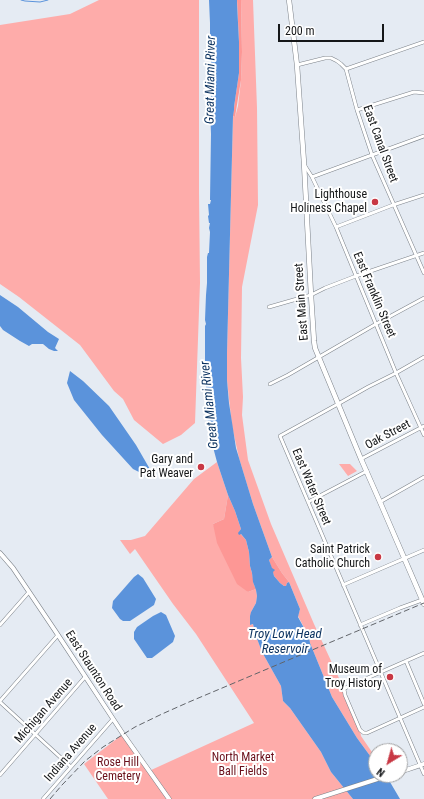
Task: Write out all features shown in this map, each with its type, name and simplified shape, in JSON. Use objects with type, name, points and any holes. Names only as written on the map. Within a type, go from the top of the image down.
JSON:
[{"type":"main road","name":"East Main Street","points":[[289,0],[297,64],[314,341],[319,357],[361,459],[423,601]]},
{"type":"main road","name":"East Staunton Road","points":[[0,553],[13,568],[113,719],[169,799]]},
{"type":"main road","points":[[408,769],[422,765]]},
{"type":"main road","points":[[315,799],[368,783]]},
{"type":"street","points":[[297,64],[331,58],[346,68],[424,42]]},
{"type":"street","name":"East Canal Street","points":[[346,68],[357,110],[372,155],[424,273]]},
{"type":"street","points":[[357,110],[414,92],[424,93]]},
{"type":"street","points":[[312,177],[424,136]]},
{"type":"street","name":"East Franklin Street","points":[[304,163],[336,227],[396,373],[422,427],[424,435]]},
{"type":"street","points":[[336,227],[424,195]]},
{"type":"street","points":[[270,307],[311,295],[356,276],[424,253]]},
{"type":"street","points":[[270,384],[424,298]]},
{"type":"street","points":[[338,404],[424,356]]},
{"type":"street","name":"East Water Street","points":[[338,404],[280,436],[400,718],[422,765],[424,774]]},
{"type":"street","name":"Oak Street","points":[[361,459],[422,427]]},
{"type":"street","points":[[308,502],[367,471]]},
{"type":"street","points":[[380,502],[424,477]]},
{"type":"street","points":[[343,585],[424,550]]},
{"type":"street","points":[[0,625],[29,592]]},
{"type":"street","points":[[360,625],[400,608],[423,601]]},
{"type":"street","points":[[58,635],[0,702],[71,767]]},
{"type":"street","points":[[424,653],[344,689],[345,695],[360,730],[364,733],[424,707]]},
{"type":"street","points":[[406,661],[424,704]]},
{"type":"street","name":"Michigan Avenue","points":[[0,775],[85,677]]},
{"type":"street","name":"Indiana Avenue","points":[[43,799],[113,719]]},
{"type":"green space","points":[[99,0],[199,0],[200,283],[195,423],[181,435],[163,444],[134,420],[123,399],[114,391],[80,345],[0,284],[0,25],[70,14]]},
{"type":"green space","points":[[241,0],[253,0],[257,108],[258,205],[242,287],[241,358],[243,397],[242,415],[248,460],[271,524],[344,689],[361,736],[368,746],[368,753],[332,697],[310,643],[309,637],[298,616],[300,609],[289,582],[272,557],[253,504],[239,458],[232,426],[227,380],[227,353],[233,116],[235,117],[238,106],[242,52]]},
{"type":"green space","points":[[217,462],[228,495],[224,519],[213,524],[248,592],[256,589],[256,603],[251,612],[250,625],[253,624],[262,652],[281,686],[283,701],[290,708],[321,752],[331,772],[353,799],[108,799],[84,764],[123,734],[149,771],[254,723],[196,634],[135,549],[130,554],[120,540],[131,540],[145,536],[194,479]]},
{"type":"green space","points":[[339,464],[350,464],[357,471],[348,476]]},
{"type":"shaded area","points":[[237,0],[241,0],[242,52],[241,80],[235,117],[233,114],[239,73]]},
{"type":"shaded area","points":[[228,495],[241,529],[239,532],[246,540],[249,552],[250,566],[256,589],[248,592],[237,584],[217,543],[213,524],[224,519]]},
{"type":"shaded area","points":[[272,557],[289,582],[286,586],[280,583],[274,576],[269,560]]},
{"type":"water","points":[[209,0],[237,0],[239,73],[233,116],[227,353],[229,403],[236,448],[253,504],[272,557],[269,560],[272,568],[275,570],[273,572],[274,576],[284,586],[286,586],[289,582],[300,609],[298,617],[309,637],[310,643],[332,697],[368,753],[368,783],[391,783],[400,799],[353,799],[331,772],[321,752],[290,708],[283,701],[281,686],[262,652],[256,636],[250,633],[250,630],[254,628],[253,624],[250,625],[250,616],[256,603],[257,596],[250,566],[249,552],[246,540],[241,534],[239,535],[238,533],[241,529],[217,462],[209,432],[207,413],[205,320],[207,257],[209,253],[210,232],[208,204],[210,204],[211,200],[210,109],[212,105],[210,90]]},
{"type":"water","points":[[0,295],[59,339],[55,348],[58,351],[49,349],[43,344],[32,344],[29,346],[3,330],[0,326]]},
{"type":"water","points":[[70,371],[83,381],[109,406],[136,445],[151,471],[141,473],[133,469],[102,435],[74,400],[67,383]]},
{"type":"water","points":[[138,574],[143,578],[156,599],[154,605],[130,621],[123,621],[112,608],[113,601]]},
{"type":"water","points":[[161,612],[166,615],[175,636],[173,642],[152,658],[147,658],[134,639],[134,632],[137,627]]},
{"type":"waterway","points":[[21,0],[40,2],[48,0]]},
{"type":"railway","points":[[50,799],[85,761],[103,747],[135,727],[189,702],[424,603]]},
{"type":"place","name":"Lighthouse Holiness Chapel","points":[[375,202]]},
{"type":"place","name":"Gary and Pat Weaver","points":[[201,467]]},
{"type":"place","name":"Saint Patrick Catholic Church","points":[[378,557]]},
{"type":"place","name":"Museum of Troy History","points":[[390,677]]},
{"type":"water label","name":"Great Miami River","points":[[211,80]]},
{"type":"water label","name":"Great Miami River","points":[[210,405]]},
{"type":"water label","name":"Troy Low Head Reservoir","points":[[285,642]]},
{"type":"park label","name":"North Market Ball Fields","points":[[243,765]]},
{"type":"park label","name":"Rose Hill Cemetery","points":[[118,770]]}]
